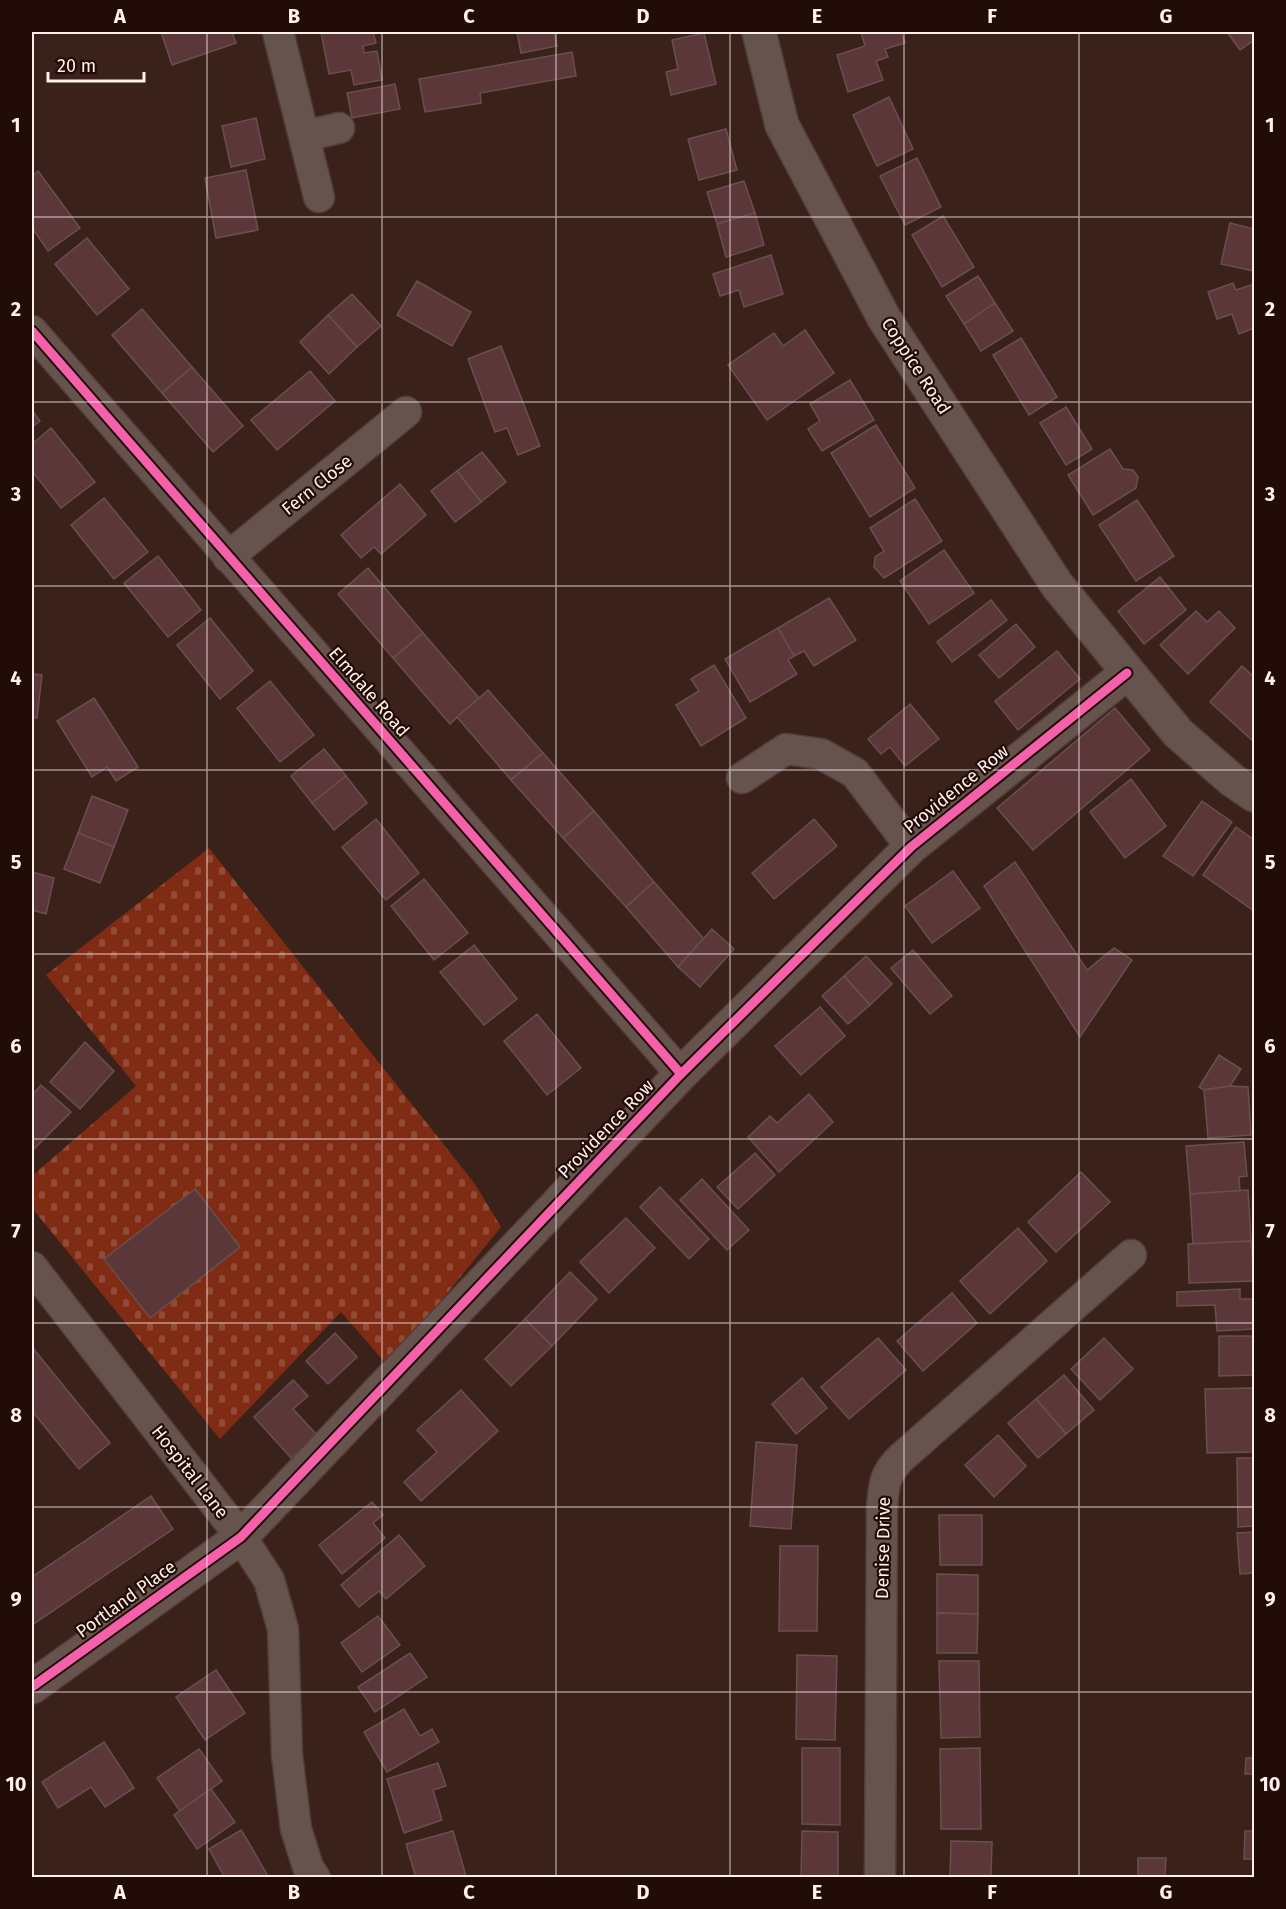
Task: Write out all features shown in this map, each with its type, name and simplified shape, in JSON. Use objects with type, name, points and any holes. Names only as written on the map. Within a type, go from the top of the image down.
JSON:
[{"type":"street","points":[[278,32],[319,197]]},
{"type":"street","name":"Coppice Road","points":[[759,32],[782,125],[884,318],[1057,585],[1178,733],[1232,780],[1254,795]]},
{"type":"street","points":[[305,136],[339,128]]},
{"type":"street","name":"Elmdale Road","points":[[32,332],[681,1074]]},
{"type":"street","name":"Fern Close","points":[[228,557],[406,412]]},
{"type":"street","name":"Providence Row","points":[[241,1537],[681,1074],[910,847],[1127,672]]},
{"type":"street","points":[[742,778],[786,749],[821,754],[855,773],[910,847]]},
{"type":"street","name":"Denise Drive","points":[[880,1878],[884,1480],[902,1457],[1131,1255]]},
{"type":"street","name":"Hospital Lane","points":[[32,1267],[241,1537],[269,1580],[283,1629],[287,1755],[296,1829],[308,1867],[315,1878]]},
{"type":"street","name":"Portland Place","points":[[32,1687],[241,1537]]},
{"type":"green space","points":[[209,848],[475,1184],[501,1227],[388,1366],[341,1312],[220,1439],[32,1208],[32,1176],[136,1086],[46,975]]},
{"type":"building","points":[[161,32],[232,32],[236,43],[172,65]]},
{"type":"building","points":[[321,32],[373,32],[376,43],[363,46],[364,53],[377,51],[382,80],[354,85],[351,70],[329,74]]},
{"type":"building","points":[[517,32],[554,32],[557,46],[521,53]]},
{"type":"building","points":[[861,32],[901,32],[905,43],[885,49],[888,57],[876,61],[883,80],[848,92],[837,55],[865,46]]},
{"type":"building","points":[[1227,32],[1254,32],[1254,40],[1240,50]]},
{"type":"building","points":[[704,33],[716,84],[671,95],[666,72],[678,69],[672,40]]},
{"type":"building","points":[[572,52],[576,76],[480,93],[481,103],[425,112],[419,79]]},
{"type":"building","points":[[395,84],[400,109],[352,118],[347,93]]},
{"type":"building","points":[[889,97],[913,149],[877,166],[853,115]]},
{"type":"building","points":[[256,118],[265,159],[231,167],[222,126]]},
{"type":"building","points":[[726,129],[737,170],[699,180],[688,139]]},
{"type":"building","points":[[917,158],[941,207],[905,225],[880,176]]},
{"type":"building","points":[[246,170],[258,230],[216,238],[205,178]]},
{"type":"building","points":[[38,171],[80,228],[48,251],[32,228],[32,176]]},
{"type":"building","points":[[744,181],[755,213],[717,224],[707,192]]},
{"type":"building","points":[[755,213],[764,245],[726,257],[717,224]]},
{"type":"building","points":[[943,216],[974,267],[942,287],[912,235]]},
{"type":"building","points":[[1230,223],[1254,229],[1254,271],[1221,264]]},
{"type":"building","points":[[87,238],[129,289],[97,315],[55,264]]},
{"type":"building","points":[[771,255],[783,294],[744,307],[739,290],[720,296],[713,274]]},
{"type":"building","points":[[978,276],[995,303],[964,324],[946,296]]},
{"type":"building","points":[[417,281],[471,312],[452,346],[397,315]]},
{"type":"building","points":[[1233,283],[1236,290],[1254,284],[1254,328],[1239,334],[1232,314],[1217,319],[1208,292]]},
{"type":"building","points":[[352,294],[381,326],[357,347],[328,315]]},
{"type":"building","points":[[995,303],[1013,331],[981,351],[964,324]]},
{"type":"building","points":[[142,309],[192,367],[162,393],[112,335]]},
{"type":"building","points":[[328,315],[357,347],[329,374],[300,342]]},
{"type":"building","points":[[805,330],[834,373],[767,420],[728,365],[774,333],[783,346]]},
{"type":"building","points":[[1021,338],[1057,397],[1029,415],[993,355]]},
{"type":"building","points":[[501,346],[540,446],[518,455],[507,428],[495,432],[468,359]]},
{"type":"building","points":[[192,367],[243,426],[213,452],[162,393]]},
{"type":"building","points":[[310,371],[335,401],[277,450],[251,420]]},
{"type":"building","points":[[850,380],[874,420],[822,451],[808,429],[820,421],[810,404]]},
{"type":"building","points":[[1066,407],[1092,449],[1066,465],[1040,423]]},
{"type":"building","points":[[32,410],[40,421],[32,427]]},
{"type":"building","points":[[876,425],[915,488],[870,517],[831,453]]},
{"type":"building","points":[[51,428],[95,482],[61,508],[32,471],[32,444]]},
{"type":"building","points":[[1110,449],[1123,469],[1133,470],[1138,477],[1136,488],[1093,515],[1068,475]]},
{"type":"building","points":[[482,452],[506,482],[481,502],[457,471]]},
{"type":"building","points":[[457,471],[481,502],[455,522],[431,491]]},
{"type":"building","points":[[400,484],[426,515],[381,554],[374,547],[361,558],[341,535]]},
{"type":"building","points":[[104,498],[148,552],[114,579],[71,525]]},
{"type":"building","points":[[915,499],[942,541],[884,578],[874,567],[875,557],[884,551],[870,528]]},
{"type":"building","points":[[1137,500],[1174,556],[1136,581],[1099,525]]},
{"type":"building","points":[[944,550],[974,593],[929,624],[900,581]]},
{"type":"building","points":[[158,556],[201,610],[168,637],[124,583]]},
{"type":"building","points":[[368,568],[423,633],[393,658],[338,594]]},
{"type":"building","points":[[1160,577],[1186,610],[1144,644],[1118,611]]},
{"type":"building","points":[[829,598],[856,640],[814,666],[804,651],[794,656],[778,628]]},
{"type":"building","points":[[991,600],[1007,620],[952,662],[937,642]]},
{"type":"building","points":[[1196,611],[1207,622],[1219,611],[1235,628],[1188,674],[1160,645]]},
{"type":"building","points":[[210,618],[253,671],[220,699],[177,645]]},
{"type":"building","points":[[1016,624],[1035,647],[999,678],[979,655]]},
{"type":"building","points":[[778,628],[794,656],[788,660],[797,674],[750,702],[725,659]]},
{"type":"building","points":[[423,633],[479,698],[450,724],[393,658]]},
{"type":"building","points":[[1057,651],[1080,679],[1018,730],[995,701]]},
{"type":"building","points":[[714,665],[746,718],[701,746],[676,705],[699,691],[691,679]]},
{"type":"building","points":[[1242,666],[1254,677],[1254,742],[1210,702]]},
{"type":"building","points":[[32,674],[42,675],[37,718],[32,717]]},
{"type":"building","points":[[270,681],[314,735],[280,762],[237,708]]},
{"type":"building","points":[[488,690],[543,753],[511,780],[457,717]]},
{"type":"building","points":[[94,698],[138,767],[116,781],[107,767],[92,777],[57,721]]},
{"type":"building","points":[[910,704],[939,739],[905,766],[890,747],[881,754],[868,739]]},
{"type":"building","points":[[1115,708],[1150,750],[1033,850],[997,808]]},
{"type":"building","points":[[324,749],[346,776],[312,803],[291,776]]},
{"type":"building","points":[[543,753],[594,811],[563,838],[511,780]]},
{"type":"building","points":[[346,776],[367,803],[334,830],[312,803]]},
{"type":"building","points":[[1131,779],[1166,826],[1125,858],[1090,812]]},
{"type":"building","points":[[92,796],[128,810],[114,847],[78,833]]},
{"type":"building","points":[[1202,801],[1232,822],[1193,876],[1163,856]]},
{"type":"building","points":[[594,811],[654,882],[626,907],[563,838]]},
{"type":"building","points":[[376,819],[419,873],[386,900],[342,847]]},
{"type":"building","points":[[814,819],[837,846],[774,899],[752,873]]},
{"type":"building","points":[[1236,827],[1254,840],[1254,911],[1203,875]]},
{"type":"building","points":[[78,833],[114,847],[100,883],[64,869]]},
{"type":"building","points":[[1015,862],[1087,970],[1114,948],[1132,960],[1080,1037],[984,886]]},
{"type":"building","points":[[953,871],[980,908],[932,943],[905,906]]},
{"type":"building","points":[[32,872],[54,878],[46,914],[32,910]]},
{"type":"building","points":[[424,879],[468,933],[434,960],[391,906]]},
{"type":"building","points":[[654,882],[704,939],[678,967],[626,907]]},
{"type":"building","points":[[712,929],[734,949],[700,987],[678,967]]},
{"type":"building","points":[[474,945],[517,999],[484,1025],[440,972]]},
{"type":"building","points":[[913,950],[952,996],[930,1014],[891,968]]},
{"type":"building","points":[[866,956],[892,984],[870,1005],[844,976]]},
{"type":"building","points":[[844,976],[870,1005],[848,1024],[822,996]]},
{"type":"building","points":[[820,1007],[845,1036],[801,1075],[775,1046]]},
{"type":"building","points":[[537,1014],[581,1068],[547,1095],[504,1041]]},
{"type":"building","points":[[85,1042],[114,1071],[80,1109],[50,1082]]},
{"type":"building","points":[[1219,1055],[1241,1069],[1230,1086],[1204,1090],[1199,1087]]},
{"type":"building","points":[[41,1085],[71,1112],[32,1151],[32,1095]]},
{"type":"building","points":[[1230,1086],[1248,1087],[1251,1135],[1208,1138],[1204,1090]]},
{"type":"building","points":[[809,1094],[833,1122],[779,1172],[748,1137],[770,1116],[777,1123]]},
{"type":"building","points":[[1244,1142],[1247,1176],[1239,1177],[1240,1191],[1190,1194],[1186,1146]]},
{"type":"building","points":[[755,1153],[775,1175],[738,1209],[717,1187]]},
{"type":"building","points":[[1081,1172],[1110,1202],[1056,1252],[1028,1222]]},
{"type":"building","points":[[702,1179],[749,1230],[727,1250],[680,1200]]},
{"type":"building","points":[[660,1187],[709,1239],[689,1259],[640,1207]]},
{"type":"building","points":[[195,1189],[240,1247],[150,1318],[104,1259]]},
{"type":"building","points":[[1248,1190],[1251,1241],[1193,1245],[1190,1194]]},
{"type":"building","points":[[626,1218],[655,1248],[609,1293],[580,1262]]},
{"type":"building","points":[[1018,1228],[1047,1261],[990,1314],[960,1281]]},
{"type":"building","points":[[1251,1241],[1254,1281],[1189,1283],[1188,1244]]},
{"type":"building","points":[[570,1272],[597,1299],[552,1346],[525,1319]]},
{"type":"building","points":[[1240,1289],[1240,1299],[1253,1299],[1254,1329],[1217,1331],[1215,1305],[1177,1306],[1177,1292]]},
{"type":"building","points":[[952,1293],[977,1323],[923,1371],[897,1341]]},
{"type":"building","points":[[525,1319],[552,1346],[511,1386],[485,1359]]},
{"type":"building","points":[[335,1333],[357,1357],[328,1384],[306,1361]]},
{"type":"building","points":[[1219,1336],[1254,1336],[1254,1375],[1219,1376]]},
{"type":"building","points":[[878,1338],[906,1370],[849,1419],[821,1387]]},
{"type":"building","points":[[1104,1338],[1133,1369],[1100,1400],[1071,1369]]},
{"type":"building","points":[[32,1347],[110,1443],[79,1469],[32,1411]]},
{"type":"building","points":[[1064,1375],[1094,1410],[1066,1434],[1036,1399]]},
{"type":"building","points":[[802,1378],[827,1408],[796,1434],[772,1404]]},
{"type":"building","points":[[293,1380],[308,1396],[293,1409],[317,1435],[291,1458],[254,1417]]},
{"type":"building","points":[[1254,1388],[1254,1452],[1207,1453],[1205,1389]]},
{"type":"building","points":[[461,1390],[498,1431],[421,1501],[404,1482],[437,1452],[417,1430]]},
{"type":"building","points":[[1036,1399],[1066,1434],[1038,1458],[1008,1423]]},
{"type":"building","points":[[998,1435],[1026,1466],[994,1497],[965,1465]]},
{"type":"building","points":[[756,1442],[797,1445],[791,1529],[750,1526]]},
{"type":"building","points":[[1237,1458],[1254,1458],[1254,1526],[1238,1527]]},
{"type":"building","points":[[151,1496],[173,1529],[32,1625],[32,1577]]},
{"type":"building","points":[[372,1502],[383,1515],[373,1523],[385,1538],[342,1574],[319,1545]]},
{"type":"building","points":[[939,1515],[982,1515],[982,1565],[940,1565]]},
{"type":"building","points":[[1254,1532],[1254,1573],[1240,1574],[1237,1533]]},
{"type":"building","points":[[399,1535],[425,1566],[386,1599],[379,1591],[359,1607],[341,1585]]},
{"type":"building","points":[[780,1546],[818,1546],[817,1631],[779,1631]]},
{"type":"building","points":[[937,1574],[978,1575],[978,1614],[937,1613]]},
{"type":"building","points":[[937,1613],[978,1614],[977,1653],[937,1653]]},
{"type":"building","points":[[378,1616],[400,1645],[362,1672],[341,1643]]},
{"type":"building","points":[[410,1653],[427,1677],[375,1712],[358,1687]]},
{"type":"building","points":[[797,1655],[837,1656],[835,1740],[796,1739]]},
{"type":"building","points":[[939,1661],[979,1661],[980,1737],[941,1738]]},
{"type":"building","points":[[216,1670],[245,1713],[205,1740],[176,1697]]},
{"type":"building","points":[[404,1709],[420,1736],[432,1729],[439,1742],[387,1772],[364,1732]]},
{"type":"building","points":[[104,1742],[134,1788],[105,1807],[91,1787],[58,1808],[42,1782]]},
{"type":"building","points":[[802,1748],[840,1748],[840,1825],[802,1824]]},
{"type":"building","points":[[980,1748],[981,1829],[941,1829],[940,1749]]},
{"type":"building","points":[[199,1749],[222,1781],[180,1811],[157,1778]]},
{"type":"building","points":[[1246,1758],[1254,1758],[1254,1774],[1245,1774]]},
{"type":"building","points":[[438,1763],[446,1786],[433,1790],[442,1820],[404,1833],[387,1779]]},
{"type":"building","points":[[211,1789],[235,1822],[197,1849],[174,1815]]},
{"type":"building","points":[[241,1830],[269,1878],[225,1878],[209,1849]]},
{"type":"building","points":[[453,1831],[466,1876],[416,1878],[406,1844]]},
{"type":"building","points":[[802,1831],[838,1832],[838,1878],[801,1878]]},
{"type":"building","points":[[1245,1831],[1254,1831],[1254,1859],[1244,1859]]},
{"type":"building","points":[[951,1841],[992,1842],[991,1878],[950,1878]]},
{"type":"building","points":[[1138,1858],[1166,1858],[1165,1878],[1138,1878]]},
{"type":"cycle path","points":[[32,331],[681,1074]]},
{"type":"cycle path","points":[[32,1687],[241,1537],[681,1074],[911,847],[1127,673]]}]
